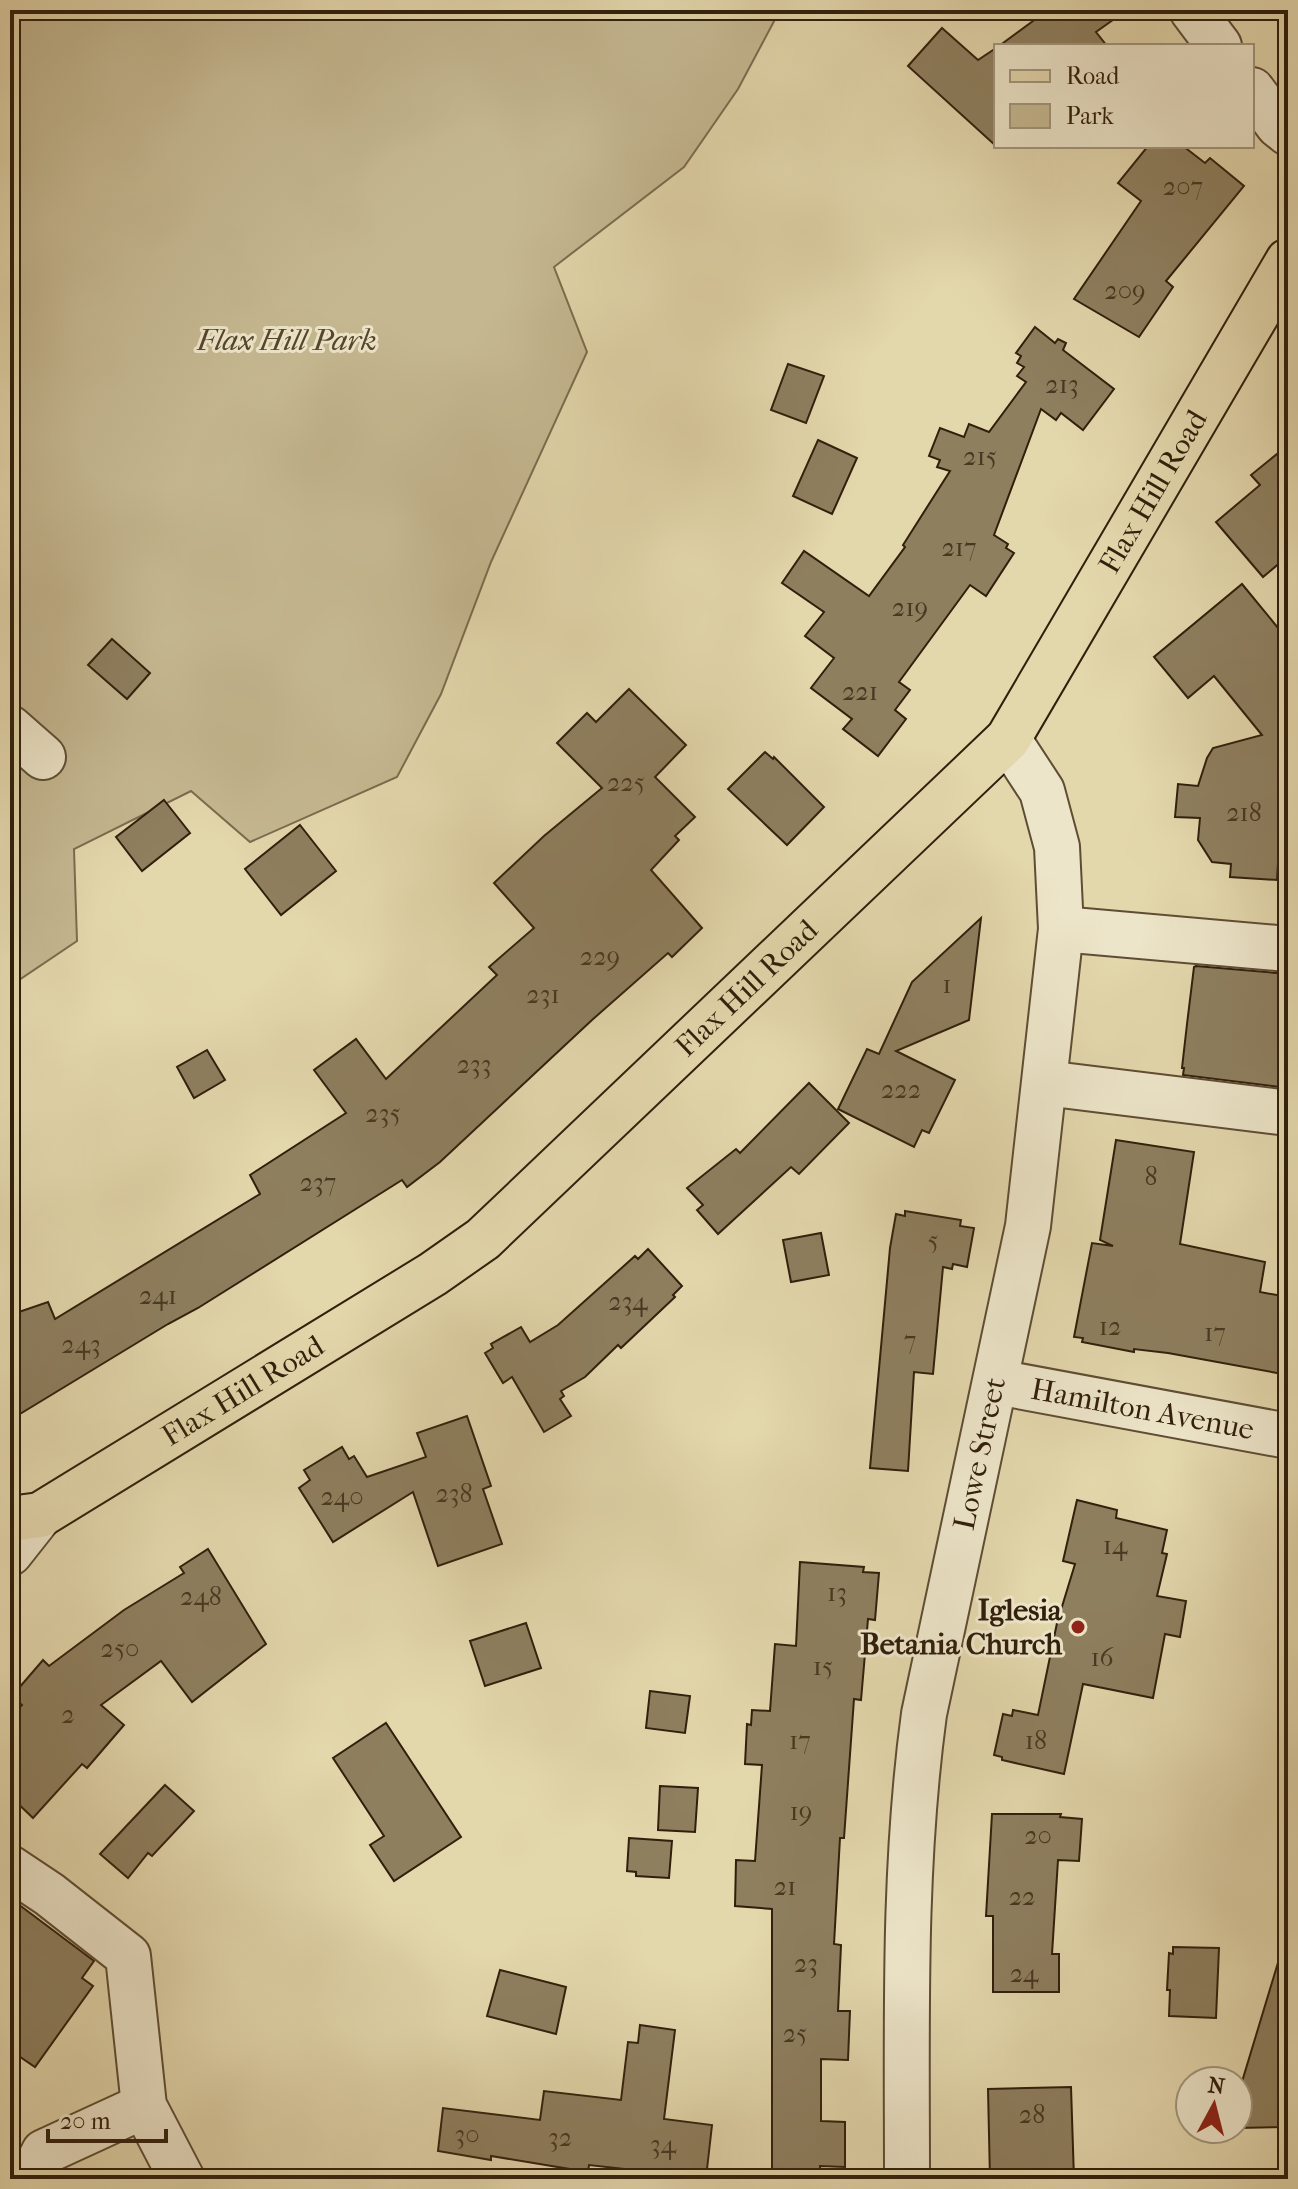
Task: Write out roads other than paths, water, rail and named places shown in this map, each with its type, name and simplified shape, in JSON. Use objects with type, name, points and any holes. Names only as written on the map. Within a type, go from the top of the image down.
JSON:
[{"type":"main road","name":"Flax Hill Road","points":[[25,1517],[433,1274],[483,1239],[1008,739],[1288,261]]},
{"type":"street","points":[[1192,10],[1218,44]]},
{"type":"street","points":[[1254,93],[1278,125],[1288,133]]},
{"type":"street","points":[[10,728],[43,757]]},
{"type":"street","name":"Lowe Street","points":[[907,2179],[908,1906],[915,1781],[924,1714],[1028,1226],[1061,929],[1057,847],[1042,791],[1008,739]]},
{"type":"street","points":[[1061,929],[1288,949]]},
{"type":"street","points":[[1045,1083],[1288,1113]]},
{"type":"street","name":"Hamilton Avenue","points":[[997,1382],[1288,1436]]},
{"type":"street","points":[[10,1553],[25,1517]]},
{"type":"street","points":[[10,1868],[49,1894],[128,1956],[144,2106],[182,2179]]},
{"type":"street","points":[[30,2179],[44,2152],[144,2106]]},
{"type":"place","name":"Iglesia Betania Church","points":[[1078,1627]]},
{"type":"park label","name":"Flax Hill Park","points":[[287,340]]}]
